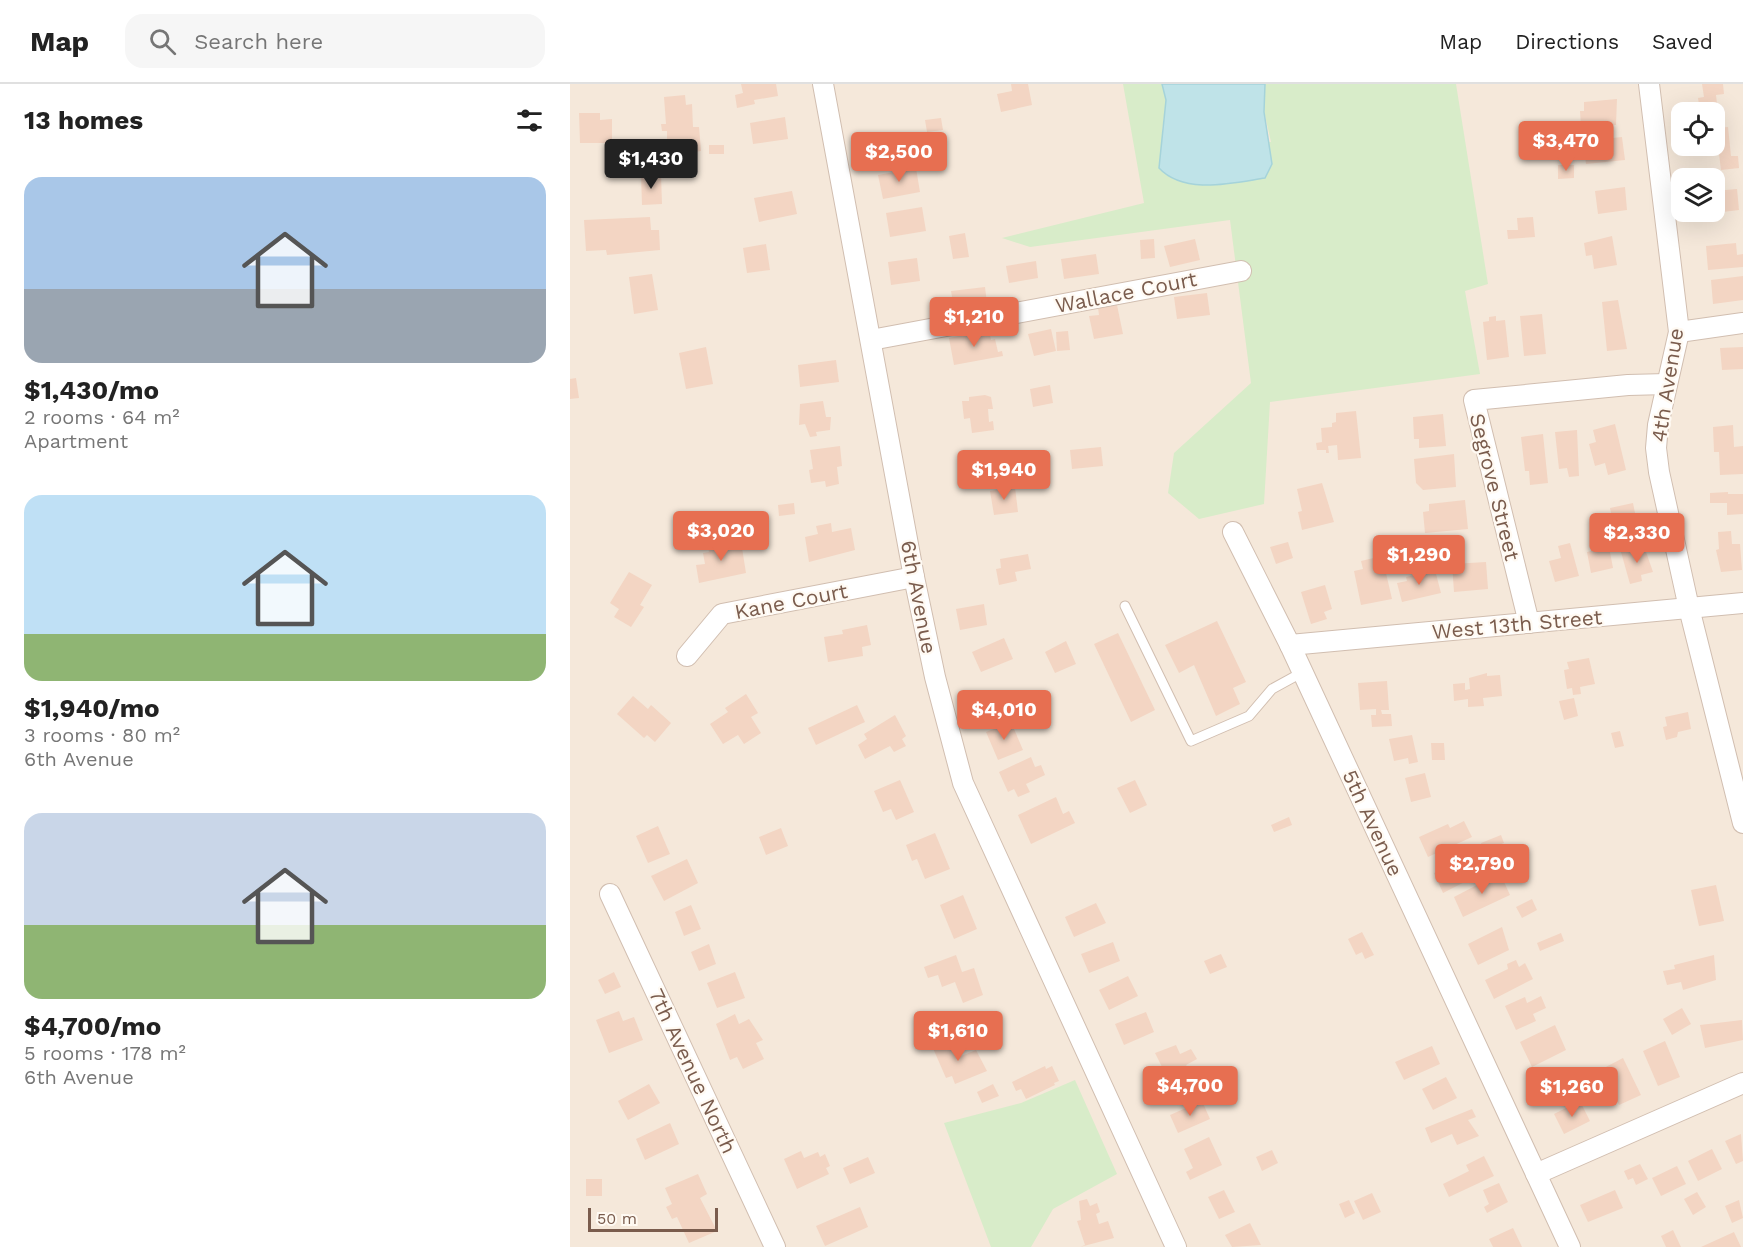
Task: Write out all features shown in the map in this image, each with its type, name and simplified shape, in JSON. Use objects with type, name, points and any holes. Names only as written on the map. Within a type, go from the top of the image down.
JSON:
[{"type":"street","name":"6th Avenue","points":[[823,84],[914,577],[935,677],[963,783],[1176,1247]]},
{"type":"street","name":"4th Avenue","points":[[1649,84],[1679,332],[1656,448],[1659,472],[1689,608],[1743,822]]},
{"type":"street","name":"Wallace Court","points":[[871,340],[1241,270]]},
{"type":"street","points":[[1679,332],[1743,323]]},
{"type":"street","name":"Segrove Street","points":[[1528,623],[1474,400],[1628,385],[1667,384]]},
{"type":"street","name":"5th Avenue","points":[[1233,532],[1303,672],[1570,1247]]},
{"type":"street","name":"Kane Court","points":[[687,656],[722,614],[914,577]]},
{"type":"street","name":"West 13th Street","points":[[1290,645],[1743,603]]},
{"type":"street","name":"7th Avenue North","points":[[610,894],[775,1247]]},
{"type":"street","points":[[1536,1174],[1743,1083]]},
{"type":"lane","points":[[1125,606],[1191,741],[1249,716],[1272,689],[1303,672]]},
{"type":"shaded area","points":[[570,84],[1743,84],[1743,1247],[570,1247]]},
{"type":"green space","points":[[1123,84],[1162,84],[1166,100],[1162,132],[1271,142],[1264,111],[1265,84],[1456,84],[1488,284],[1465,291],[1480,374],[1270,402],[1264,504],[1199,519],[1168,493],[1174,453],[1251,383],[1230,220],[1030,247],[1002,238],[1144,203]]},
{"type":"green space","points":[[1075,1080],[1117,1174],[1053,1209],[1031,1247],[991,1247],[944,1123],[1021,1103]]},
{"type":"water","points":[[1162,84],[1265,84],[1264,112],[1272,164],[1265,178],[1224,184],[1195,184],[1181,182],[1159,168],[1166,100]]},
{"type":"building","points":[[741,84],[776,84],[778,96],[754,100],[755,104],[737,108],[735,95],[743,93]]},
{"type":"building","points":[[1011,84],[1028,84],[1032,105],[1001,112],[997,94],[1012,91]]},
{"type":"building","points":[[1702,84],[1723,84],[1724,94],[1716,95],[1717,102],[1699,102],[1698,98],[1704,97]]},
{"type":"building","points":[[685,95],[686,105],[692,104],[693,127],[699,127],[701,151],[694,152],[695,160],[667,162],[667,131],[662,131],[661,124],[666,124],[664,97]]},
{"type":"building","points":[[1617,99],[1616,125],[1581,127],[1580,111],[1584,111],[1584,102]]},
{"type":"building","points":[[579,113],[600,113],[600,120],[612,119],[612,143],[580,143]]},
{"type":"building","points":[[785,117],[788,139],[753,144],[750,123]]},
{"type":"building","points":[[941,118],[943,130],[927,132],[925,120]]},
{"type":"building","points":[[1725,127],[1728,127],[1731,156],[1738,156],[1739,168],[1721,168],[1719,156],[1725,156]]},
{"type":"building","points":[[1554,130],[1573,130],[1573,141],[1555,141]]},
{"type":"building","points":[[907,134],[909,146],[914,145],[915,155],[870,160],[868,146],[874,145],[873,138]]},
{"type":"building","points":[[1622,137],[1625,160],[1586,164],[1583,141]]},
{"type":"building","points":[[658,139],[661,168],[642,170],[640,141]]},
{"type":"building","points":[[709,145],[724,145],[724,154],[709,154]]},
{"type":"building","points":[[1558,165],[1574,165],[1574,178],[1558,179]]},
{"type":"building","points":[[916,168],[920,192],[883,199],[878,175]]},
{"type":"building","points":[[641,175],[661,175],[662,204],[642,205]]},
{"type":"building","points":[[1625,187],[1627,210],[1598,214],[1595,191]]},
{"type":"building","points":[[1737,189],[1739,210],[1725,212],[1725,190]]},
{"type":"building","points":[[792,191],[797,214],[759,222],[754,198]]},
{"type":"building","points":[[922,207],[926,231],[890,237],[886,213]]},
{"type":"building","points":[[650,217],[651,230],[659,230],[660,250],[607,255],[606,250],[586,251],[584,220]]},
{"type":"building","points":[[1533,217],[1535,237],[1508,239],[1507,230],[1518,230],[1517,218]]},
{"type":"building","points":[[965,233],[969,257],[953,259],[949,236]]},
{"type":"building","points":[[1612,236],[1617,265],[1594,269],[1592,255],[1586,256],[1584,243]]},
{"type":"building","points":[[1154,239],[1155,258],[1141,259],[1140,240]]},
{"type":"building","points":[[1195,239],[1200,260],[1170,267],[1164,246]]},
{"type":"building","points":[[1736,243],[1737,255],[1743,254],[1743,267],[1708,270],[1706,246]]},
{"type":"building","points":[[766,244],[770,270],[747,273],[743,248]]},
{"type":"building","points":[[1096,254],[1099,274],[1064,279],[1061,259]]},
{"type":"building","points":[[917,258],[920,281],[891,285],[888,262]]},
{"type":"building","points":[[1036,261],[1038,278],[1009,283],[1006,266]]},
{"type":"building","points":[[652,274],[658,310],[634,314],[629,277]]},
{"type":"building","points":[[1743,276],[1743,300],[1713,304],[1711,280]]},
{"type":"building","points":[[985,287],[987,303],[954,308],[951,291]]},
{"type":"building","points":[[1207,293],[1210,315],[1177,319],[1174,297]]},
{"type":"building","points":[[1618,300],[1627,349],[1607,351],[1602,302]]},
{"type":"building","points":[[1117,305],[1123,334],[1094,339],[1089,316],[1099,315],[1098,308]]},
{"type":"building","points":[[1542,314],[1546,354],[1524,356],[1520,316]]},
{"type":"building","points":[[1496,316],[1496,321],[1505,320],[1509,357],[1487,360],[1483,322],[1489,321],[1489,317]]},
{"type":"building","points":[[1051,329],[1056,351],[1034,356],[1028,334]]},
{"type":"building","points":[[989,330],[991,340],[995,339],[998,352],[1002,351],[1003,356],[954,365],[949,338]]},
{"type":"building","points":[[1068,331],[1070,350],[1057,351],[1056,332]]},
{"type":"building","points":[[706,347],[713,384],[686,389],[679,353]]},
{"type":"building","points":[[1743,347],[1743,369],[1722,370],[1720,348]]},
{"type":"building","points":[[836,360],[839,382],[800,387],[798,365]]},
{"type":"building","points":[[576,378],[579,398],[570,399],[570,379]]},
{"type":"building","points":[[1050,385],[1053,403],[1033,407],[1030,389]]},
{"type":"building","points":[[985,395],[991,397],[993,409],[988,409],[989,422],[993,421],[994,430],[972,433],[970,418],[964,419],[962,401],[969,401],[969,397]]},
{"type":"building","points":[[823,401],[826,417],[831,417],[830,430],[816,432],[817,436],[810,437],[805,424],[799,425],[800,404]]},
{"type":"building","points":[[1356,411],[1361,458],[1338,460],[1337,445],[1328,446],[1329,453],[1326,453],[1326,450],[1317,450],[1316,443],[1322,442],[1321,428],[1332,427],[1332,423],[1336,422],[1336,413]]},
{"type":"building","points":[[1443,414],[1446,446],[1419,448],[1419,439],[1414,439],[1413,417]]},
{"type":"building","points":[[1615,424],[1626,470],[1608,475],[1605,463],[1595,466],[1589,444],[1596,442],[1593,430]]},
{"type":"building","points":[[1733,425],[1734,447],[1743,446],[1743,474],[1720,475],[1719,452],[1714,452],[1713,427]]},
{"type":"building","points":[[1577,430],[1579,476],[1569,477],[1567,468],[1559,469],[1555,432]]},
{"type":"building","points":[[1543,434],[1548,483],[1530,485],[1529,471],[1525,471],[1521,437]]},
{"type":"building","points":[[840,446],[842,466],[837,467],[839,484],[826,487],[825,481],[811,483],[809,470],[813,469],[810,450]]},
{"type":"building","points":[[1101,447],[1103,466],[1072,469],[1070,450]]},
{"type":"building","points":[[1454,454],[1456,487],[1423,490],[1416,483],[1414,459]]},
{"type":"building","points":[[1322,483],[1334,522],[1302,530],[1298,512],[1302,511],[1297,489]]},
{"type":"building","points":[[1015,487],[1018,512],[994,515],[990,491]]},
{"type":"building","points":[[1728,492],[1728,494],[1743,494],[1743,514],[1727,515],[1727,503],[1710,503],[1710,493]]},
{"type":"building","points":[[1465,500],[1468,529],[1425,533],[1423,512],[1429,511],[1429,504]]},
{"type":"building","points":[[794,503],[795,514],[779,516],[778,505]]},
{"type":"building","points":[[1633,503],[1637,523],[1614,528],[1610,508]]},
{"type":"building","points":[[831,523],[832,532],[851,528],[855,550],[809,562],[805,537],[818,534],[816,526]]},
{"type":"building","points":[[1731,531],[1732,544],[1740,544],[1742,570],[1721,572],[1716,550],[1719,549],[1718,532]]},
{"type":"building","points":[[726,539],[728,550],[742,548],[746,573],[699,583],[696,565],[705,564],[703,553],[709,552],[707,542]]},
{"type":"building","points":[[1440,540],[1451,540],[1451,558],[1440,558]]},
{"type":"building","points":[[1288,542],[1293,558],[1276,564],[1270,547]]},
{"type":"building","points":[[1570,543],[1579,576],[1555,582],[1549,561],[1561,558],[1558,546]]},
{"type":"building","points":[[1644,546],[1653,572],[1641,575],[1642,581],[1630,584],[1621,552]]},
{"type":"building","points":[[1609,547],[1613,568],[1591,573],[1587,552]]},
{"type":"building","points":[[1028,554],[1031,569],[1015,572],[1017,581],[999,585],[996,569],[1001,568],[1000,559]]},
{"type":"building","points":[[1382,556],[1392,599],[1361,605],[1354,571],[1363,569],[1361,561]]},
{"type":"building","points":[[1486,562],[1488,589],[1454,592],[1452,564]]},
{"type":"building","points":[[1435,570],[1441,593],[1402,602],[1397,583],[1407,581],[1406,577]]},
{"type":"building","points":[[629,572],[652,585],[640,605],[644,607],[631,627],[614,617],[619,609],[610,603]]},
{"type":"building","points":[[1325,585],[1332,609],[1324,612],[1327,619],[1311,624],[1301,592]]},
{"type":"building","points":[[984,604],[987,625],[960,630],[956,609]]},
{"type":"building","points":[[1217,621],[1246,682],[1233,688],[1240,704],[1216,716],[1194,665],[1179,673],[1165,645]]},
{"type":"building","points":[[867,625],[871,645],[862,647],[863,656],[828,662],[824,637],[843,634],[842,630]]},
{"type":"building","points":[[1118,633],[1155,710],[1131,722],[1094,644]]},
{"type":"building","points":[[1004,638],[1013,659],[981,672],[972,652]]},
{"type":"building","points":[[1066,641],[1076,664],[1055,673],[1045,652]]},
{"type":"building","points":[[1589,658],[1595,684],[1580,687],[1581,694],[1573,695],[1572,688],[1567,689],[1564,670],[1569,669],[1567,662]]},
{"type":"building","points":[[1487,673],[1487,676],[1500,675],[1502,696],[1483,698],[1484,706],[1468,707],[1468,699],[1454,701],[1453,684],[1465,683],[1465,690],[1470,689],[1469,678]]},
{"type":"building","points":[[1387,681],[1389,710],[1381,710],[1382,714],[1391,714],[1392,726],[1372,727],[1371,715],[1376,715],[1376,709],[1360,710],[1358,683]]},
{"type":"building","points":[[746,694],[758,713],[751,717],[761,733],[744,744],[738,735],[723,744],[710,724],[728,712],[725,708]]},
{"type":"building","points":[[633,696],[648,709],[651,705],[671,723],[655,742],[647,735],[644,738],[617,714]]},
{"type":"building","points":[[1574,698],[1578,716],[1564,720],[1559,701]]},
{"type":"building","points":[[857,705],[865,722],[816,745],[808,728]]},
{"type":"building","points":[[1688,712],[1691,729],[1678,732],[1677,737],[1666,740],[1663,727],[1667,726],[1665,717]]},
{"type":"building","points":[[895,715],[906,736],[902,739],[906,746],[894,752],[890,746],[865,759],[858,745],[867,739],[864,734]]},
{"type":"building","points":[[1011,722],[1023,750],[998,760],[986,732]]},
{"type":"building","points":[[1620,731],[1624,746],[1615,748],[1611,733]]},
{"type":"building","points":[[1412,735],[1418,762],[1409,764],[1408,758],[1394,761],[1389,739]]},
{"type":"building","points":[[1431,743],[1444,743],[1445,760],[1432,760]]},
{"type":"building","points":[[1031,757],[1035,767],[1041,765],[1045,775],[1026,784],[1030,792],[1018,797],[1014,789],[1008,792],[999,772]]},
{"type":"building","points":[[1425,773],[1431,797],[1411,802],[1405,778]]},
{"type":"building","points":[[900,780],[914,812],[896,820],[891,809],[883,812],[874,791]]},
{"type":"building","points":[[1135,780],[1147,805],[1130,813],[1117,788]]},
{"type":"building","points":[[1056,797],[1063,814],[1069,811],[1075,823],[1031,844],[1018,815]]},
{"type":"building","points":[[1289,817],[1292,825],[1274,832],[1271,825]]},
{"type":"building","points":[[1464,821],[1472,837],[1428,857],[1419,837],[1448,824],[1450,828]]},
{"type":"building","points":[[658,826],[670,854],[648,863],[636,836]]},
{"type":"building","points":[[781,828],[788,846],[766,855],[759,837]]},
{"type":"building","points":[[935,833],[950,869],[925,879],[917,859],[912,861],[906,845]]},
{"type":"building","points":[[1501,835],[1504,843],[1484,851],[1481,843]]},
{"type":"building","points":[[1480,851],[1482,855],[1492,852],[1498,865],[1443,893],[1434,873]]},
{"type":"building","points":[[687,859],[698,883],[664,901],[651,876]]},
{"type":"building","points":[[1500,873],[1510,895],[1463,917],[1454,897]]},
{"type":"building","points":[[1716,885],[1724,921],[1699,926],[1691,890]]},
{"type":"building","points":[[963,895],[977,929],[954,939],[940,905]]},
{"type":"building","points":[[1532,899],[1537,910],[1522,918],[1516,907]]},
{"type":"building","points":[[1096,903],[1106,923],[1074,937],[1065,917]]},
{"type":"building","points":[[691,905],[701,929],[684,936],[675,912]]},
{"type":"building","points":[[1502,927],[1509,950],[1478,965],[1468,944]]},
{"type":"building","points":[[1362,932],[1374,955],[1365,959],[1362,952],[1356,955],[1348,939]]},
{"type":"building","points":[[1561,933],[1564,941],[1540,951],[1537,943]]},
{"type":"building","points":[[1113,942],[1120,961],[1089,973],[1081,954]]},
{"type":"building","points":[[709,944],[716,964],[699,971],[691,952]]},
{"type":"building","points":[[1221,954],[1227,967],[1210,974],[1204,961]]},
{"type":"building","points":[[956,955],[962,972],[974,968],[983,995],[963,1003],[955,982],[942,987],[938,975],[928,978],[924,967]]},
{"type":"building","points":[[1714,955],[1716,980],[1683,990],[1681,982],[1667,985],[1663,971],[1675,969],[1674,965]]},
{"type":"building","points":[[1516,960],[1519,967],[1525,963],[1533,979],[1494,999],[1485,980],[1508,969],[1507,964]]},
{"type":"building","points":[[614,972],[621,987],[605,994],[598,980]]},
{"type":"building","points":[[735,972],[745,998],[717,1008],[707,983]]},
{"type":"building","points":[[1128,976],[1138,996],[1109,1010],[1099,990]]},
{"type":"building","points":[[1541,996],[1546,1008],[1533,1014],[1536,1021],[1516,1030],[1505,1006],[1525,997],[1527,1003]]},
{"type":"building","points":[[1682,1008],[1691,1024],[1672,1035],[1663,1019]]},
{"type":"building","points":[[619,1011],[623,1021],[634,1017],[643,1040],[609,1053],[596,1020]]},
{"type":"building","points":[[1146,1012],[1154,1032],[1124,1045],[1115,1024]]},
{"type":"building","points":[[735,1014],[739,1024],[749,1019],[763,1040],[756,1043],[764,1059],[743,1069],[737,1057],[730,1060],[716,1024]]},
{"type":"building","points":[[1742,1020],[1743,1040],[1705,1048],[1700,1025]]},
{"type":"building","points":[[1555,1025],[1566,1050],[1532,1067],[1520,1042]]},
{"type":"building","points":[[954,1037],[961,1056],[976,1050],[987,1071],[955,1084],[952,1076],[946,1078],[932,1046]]},
{"type":"building","points":[[1665,1041],[1680,1077],[1658,1086],[1643,1051]]},
{"type":"building","points":[[1176,1045],[1180,1054],[1191,1049],[1197,1059],[1186,1065],[1188,1068],[1168,1079],[1155,1053]]},
{"type":"building","points":[[1432,1046],[1440,1064],[1404,1080],[1395,1062]]},
{"type":"building","points":[[1623,1058],[1641,1095],[1619,1105],[1602,1069]]},
{"type":"building","points":[[1045,1066],[1046,1069],[1052,1066],[1059,1081],[1054,1083],[1055,1085],[1026,1099],[1021,1089],[1016,1091],[1012,1082]]},
{"type":"building","points":[[1204,1067],[1213,1083],[1197,1091],[1189,1075]]},
{"type":"building","points":[[1566,1067],[1577,1091],[1550,1104],[1537,1078]]},
{"type":"building","points":[[1446,1077],[1457,1098],[1433,1110],[1422,1089]]},
{"type":"building","points":[[649,1084],[660,1103],[628,1120],[618,1101]]},
{"type":"building","points":[[993,1084],[999,1096],[982,1103],[977,1092]]},
{"type":"building","points":[[1202,1101],[1210,1119],[1178,1133],[1170,1115]]},
{"type":"building","points":[[1580,1101],[1590,1121],[1564,1134],[1554,1114]]},
{"type":"building","points":[[1472,1109],[1476,1117],[1468,1120],[1479,1136],[1457,1145],[1452,1134],[1431,1143],[1425,1128]]},
{"type":"building","points":[[670,1123],[679,1144],[645,1160],[636,1139]]},
{"type":"building","points":[[1741,1134],[1743,1161],[1736,1164],[1725,1141]]},
{"type":"building","points":[[1209,1137],[1222,1165],[1190,1180],[1186,1172],[1193,1168],[1184,1149]]},
{"type":"building","points":[[1712,1149],[1722,1169],[1698,1181],[1688,1161]]},
{"type":"building","points":[[1272,1150],[1278,1163],[1262,1171],[1256,1157]]},
{"type":"building","points":[[801,1151],[804,1158],[818,1152],[820,1157],[825,1154],[830,1166],[826,1168],[829,1174],[797,1189],[784,1159]]},
{"type":"building","points":[[1484,1156],[1494,1176],[1449,1197],[1443,1184],[1469,1171],[1466,1165]]},
{"type":"building","points":[[868,1157],[875,1173],[850,1184],[843,1168]]},
{"type":"building","points":[[1640,1164],[1648,1179],[1636,1185],[1633,1178],[1628,1180],[1624,1171]]},
{"type":"building","points":[[1677,1166],[1686,1184],[1661,1196],[1652,1178]]},
{"type":"building","points":[[698,1174],[707,1194],[700,1198],[717,1231],[689,1243],[677,1217],[672,1219],[666,1207],[672,1204],[665,1188]]},
{"type":"building","points":[[586,1179],[602,1179],[602,1196],[586,1196]]},
{"type":"building","points":[[1499,1183],[1508,1202],[1487,1213],[1484,1207],[1489,1204],[1483,1190]]},
{"type":"building","points":[[1224,1190],[1235,1212],[1219,1219],[1208,1197]]},
{"type":"building","points":[[1615,1190],[1623,1208],[1588,1222],[1580,1205]]},
{"type":"building","points":[[1697,1192],[1706,1207],[1693,1215],[1684,1199]]},
{"type":"building","points":[[1372,1193],[1381,1212],[1363,1220],[1354,1201]]},
{"type":"building","points":[[1087,1199],[1090,1206],[1097,1203],[1100,1212],[1096,1214],[1099,1224],[1108,1221],[1114,1238],[1080,1247],[1085,1245],[1077,1221],[1081,1220],[1079,1201]]},
{"type":"building","points":[[1349,1200],[1355,1213],[1345,1218],[1339,1204]]},
{"type":"building","points":[[1739,1200],[1743,1218],[1732,1223],[1725,1206]]},
{"type":"building","points":[[860,1207],[868,1227],[825,1246],[816,1226]]},
{"type":"building","points":[[1250,1223],[1261,1245],[1232,1247],[1225,1235]]},
{"type":"building","points":[[1513,1228],[1522,1247],[1493,1247],[1489,1239]]},
{"type":"building","points":[[1673,1230],[1681,1247],[1666,1247],[1661,1236]]},
{"type":"building","points":[[1734,1232],[1741,1247],[1701,1247]]}]
